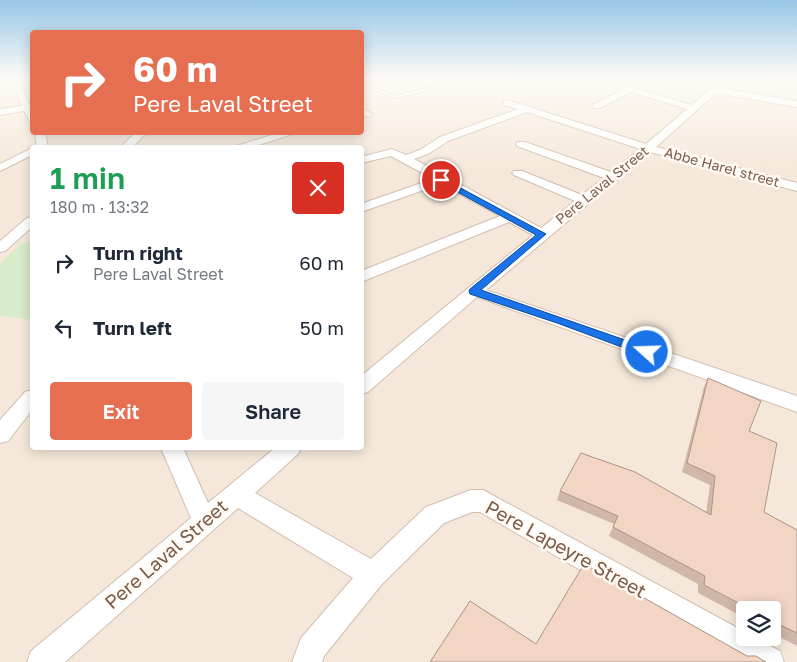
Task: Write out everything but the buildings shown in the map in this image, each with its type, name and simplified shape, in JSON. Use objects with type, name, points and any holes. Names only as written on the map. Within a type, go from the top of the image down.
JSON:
[{"type":"street","points":[[0,112],[19,109]]},
{"type":"street","points":[[405,160],[424,152],[444,139],[527,109]]},
{"type":"street","name":"Abbe Harel street","points":[[527,109],[648,148],[797,187]]},
{"type":"street","name":"Pere Laval Street","points":[[364,384],[693,109]]},
{"type":"street","points":[[128,145],[139,135]]},
{"type":"street","points":[[246,145],[283,135]]},
{"type":"street","points":[[521,144],[613,177]]},
{"type":"street","points":[[364,159],[392,152],[542,234]]},
{"type":"street","points":[[0,168],[30,153]]},
{"type":"street","points":[[518,173],[584,200]]},
{"type":"street","points":[[364,207],[441,180]]},
{"type":"street","points":[[364,276],[509,216]]},
{"type":"street","points":[[0,248],[30,223]]},
{"type":"street","points":[[474,291],[797,404]]},
{"type":"street","points":[[0,436],[30,399]]},
{"type":"street","points":[[173,450],[204,521]]},
{"type":"street","name":"Pere Laval Street","points":[[42,662],[288,450]]},
{"type":"street","points":[[236,494],[373,575]]},
{"type":"street","name":"Pere Lapeyre Street","points":[[307,662],[311,648],[373,575],[435,515],[471,500],[483,501],[769,662]]},
{"type":"shaded area","points":[[0,109],[30,109],[30,135],[364,135],[364,109],[797,109],[797,662],[0,662]]},
{"type":"green space","points":[[30,242],[30,320],[0,316],[0,263],[21,244]]},
{"type":"route","points":[[441,180],[542,234],[474,291],[561,320],[647,352]]}]
